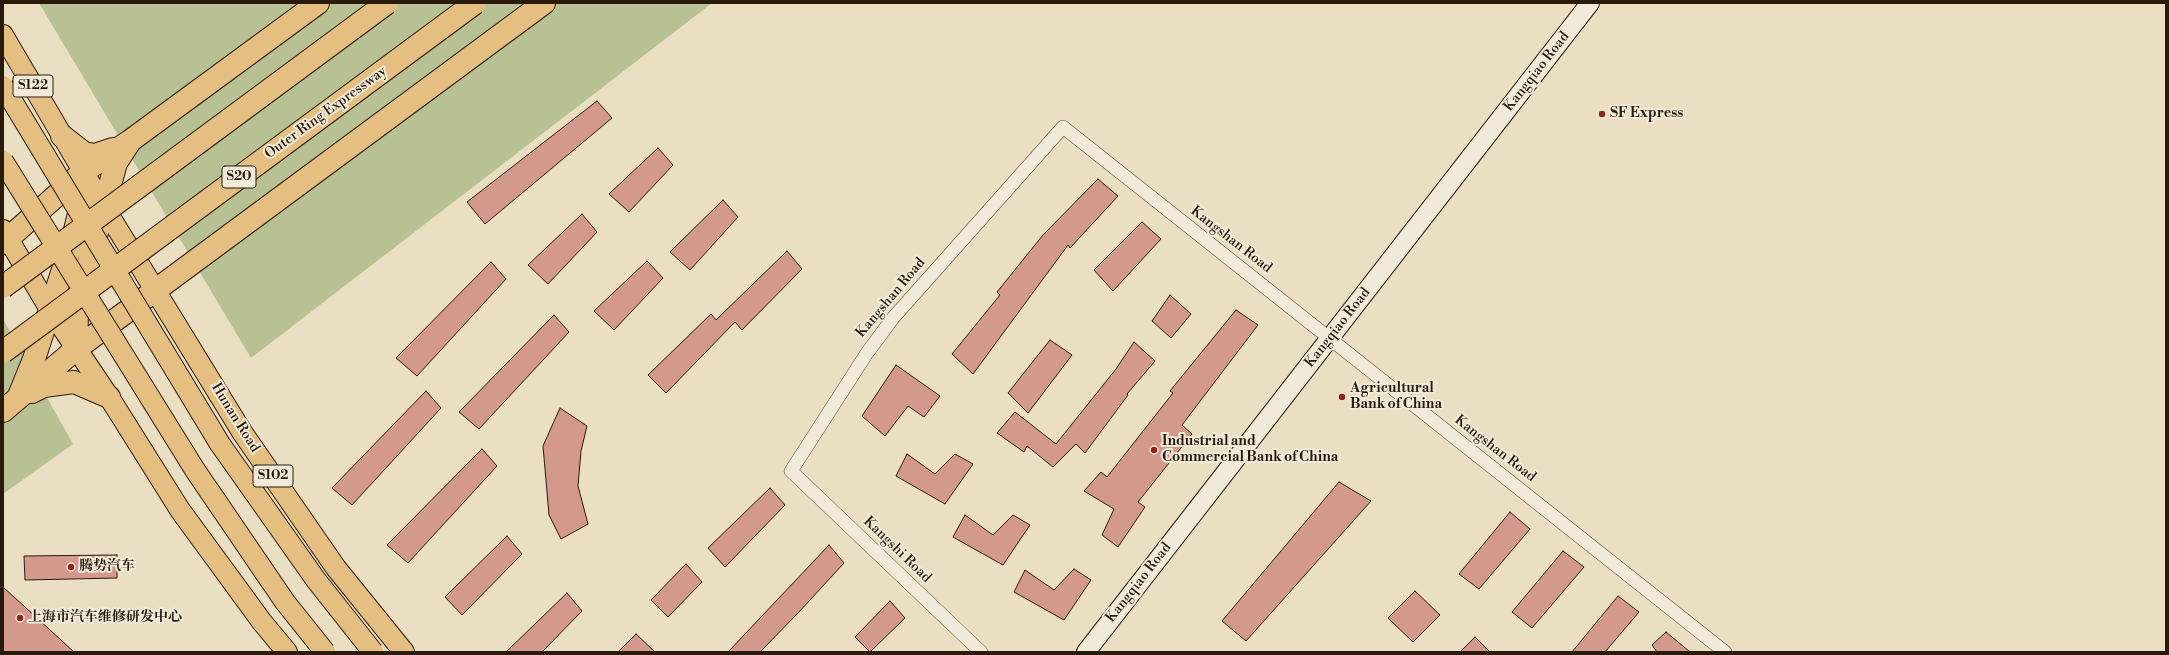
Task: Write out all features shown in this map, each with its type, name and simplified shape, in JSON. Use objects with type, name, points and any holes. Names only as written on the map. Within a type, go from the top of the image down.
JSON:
[{"type":"highway","points":[[5,237],[83,172],[130,141],[318,3]]},
{"type":"highway","points":[[3,287],[387,3]]},
{"type":"highway","name":"Outer Ring Expressway","points":[[3,352],[475,3]]},
{"type":"highway","points":[[10,405],[76,350],[544,3]]},
{"type":"highway","points":[[62,136],[84,153],[95,154],[106,152],[130,141]]},
{"type":"highway","points":[[76,350],[77,314],[104,207],[116,163],[130,141]]},
{"type":"highway","points":[[10,405],[34,359],[49,308],[72,242],[81,206],[83,172]]},
{"type":"highway","points":[[10,405],[44,386],[74,382],[109,397]]},
{"type":"main road","name":"Kangqiao Road","points":[[1086,652],[1590,3]]},
{"type":"main road","name":"S122","points":[[3,36],[83,172]]},
{"type":"main road","points":[[3,86],[220,444],[316,580],[372,652]]},
{"type":"main road","points":[[3,161],[195,470],[285,602],[325,652]]},
{"type":"main road","name":"Hunan Road","points":[[83,172],[246,438],[336,568],[404,652]]},
{"type":"main road","points":[[5,237],[49,308],[109,397],[180,510],[262,622],[287,652]]},
{"type":"street","name":"Kangshan Road","points":[[791,471],[867,352],[893,318],[1063,127],[1725,652]]},
{"type":"street","name":"Kangshi Road","points":[[791,471],[981,652]]},
{"type":"green space","points":[[39,3],[712,3],[251,358]]},
{"type":"green space","points":[[3,319],[73,444],[3,494]]},
{"type":"building","points":[[597,101],[612,118],[485,224],[467,202]]},
{"type":"building","points":[[658,148],[673,165],[629,212],[609,194]]},
{"type":"building","points":[[1098,179],[1118,196],[1070,248],[1068,245],[973,374],[952,354],[1000,295],[997,292],[1043,235]]},
{"type":"building","points":[[723,200],[738,217],[690,270],[670,252]]},
{"type":"building","points":[[582,214],[597,232],[548,284],[528,265]]},
{"type":"building","points":[[1142,222],[1161,239],[1113,291],[1094,270]]},
{"type":"building","points":[[787,251],[802,269],[742,330],[735,322],[666,393],[648,375],[711,314],[716,320]]},
{"type":"building","points":[[647,261],[663,278],[614,330],[594,311]]},
{"type":"building","points":[[491,262],[506,279],[417,376],[396,358]]},
{"type":"building","points":[[1170,295],[1191,314],[1171,338],[1152,321]]},
{"type":"building","points":[[1236,310],[1258,325],[1182,425],[1192,434],[1138,502],[1145,507],[1118,547],[1102,535],[1114,509],[1084,491],[1101,472],[1107,477],[1173,393],[1170,391]]},
{"type":"building","points":[[554,315],[569,332],[479,429],[459,412]]},
{"type":"building","points":[[1050,340],[1072,355],[1028,413],[1008,393]]},
{"type":"building","points":[[1134,342],[1155,361],[1127,394],[1128,395],[1085,453],[1076,444],[1053,467],[1027,446],[1024,452],[997,433],[1015,412],[1056,444],[1116,369]]},
{"type":"building","points":[[896,365],[940,396],[924,417],[908,406],[885,436],[862,416]]},
{"type":"building","points":[[426,391],[441,408],[352,505],[332,488]]},
{"type":"building","points":[[560,408],[587,426],[581,451],[578,486],[588,524],[561,539],[549,515],[543,446]]},
{"type":"building","points":[[482,449],[497,466],[408,563],[387,545]]},
{"type":"building","points":[[907,454],[935,474],[955,454],[973,464],[945,504],[896,476]]},
{"type":"building","points":[[1339,482],[1371,501],[1246,641],[1222,621]]},
{"type":"building","points":[[770,488],[785,505],[725,567],[708,548]]},
{"type":"building","points":[[1510,512],[1530,529],[1479,589],[1459,574]]},
{"type":"building","points":[[965,515],[993,535],[1013,515],[1030,525],[1003,565],[953,537]]},
{"type":"building","points":[[507,536],[522,554],[462,615],[445,597]]},
{"type":"building","points":[[829,545],[844,563],[799,612],[760,652],[728,652]]},
{"type":"building","points":[[1563,551],[1584,567],[1532,628],[1512,612]]},
{"type":"building","name":"腾势汽车","points":[[117,555],[117,578],[25,580],[24,556]]},
{"type":"building","points":[[686,564],[702,582],[668,617],[651,600]]},
{"type":"building","points":[[1074,569],[1091,580],[1064,620],[1014,592],[1025,570],[1054,590]]},
{"type":"building","name":"上海市汽车维修研发中心","points":[[3,587],[25,607],[74,652],[3,652]]},
{"type":"building","points":[[1415,591],[1440,615],[1413,642],[1388,618]]},
{"type":"building","points":[[567,593],[582,611],[542,652],[506,652]]},
{"type":"building","points":[[1618,596],[1639,612],[1605,652],[1572,652]]},
{"type":"building","points":[[890,601],[905,618],[870,652],[855,637]]},
{"type":"building","points":[[1666,632],[1690,652],[1657,652],[1652,645]]},
{"type":"building","points":[[636,634],[655,652],[618,652]]},
{"type":"building","points":[[1475,637],[1490,652],[1460,652]]},
{"type":"place","name":"SF Express","points":[[1602,114]]},
{"type":"place","name":"Agricultural Bank of China","points":[[1342,397]]},
{"type":"place","name":"Industrial and Commercial Bank of China","points":[[1154,450]]},
{"type":"place","name":"腾势汽车","points":[[71,567]]},
{"type":"place","name":"上海市汽车维修研发中心","points":[[20,618]]}]
